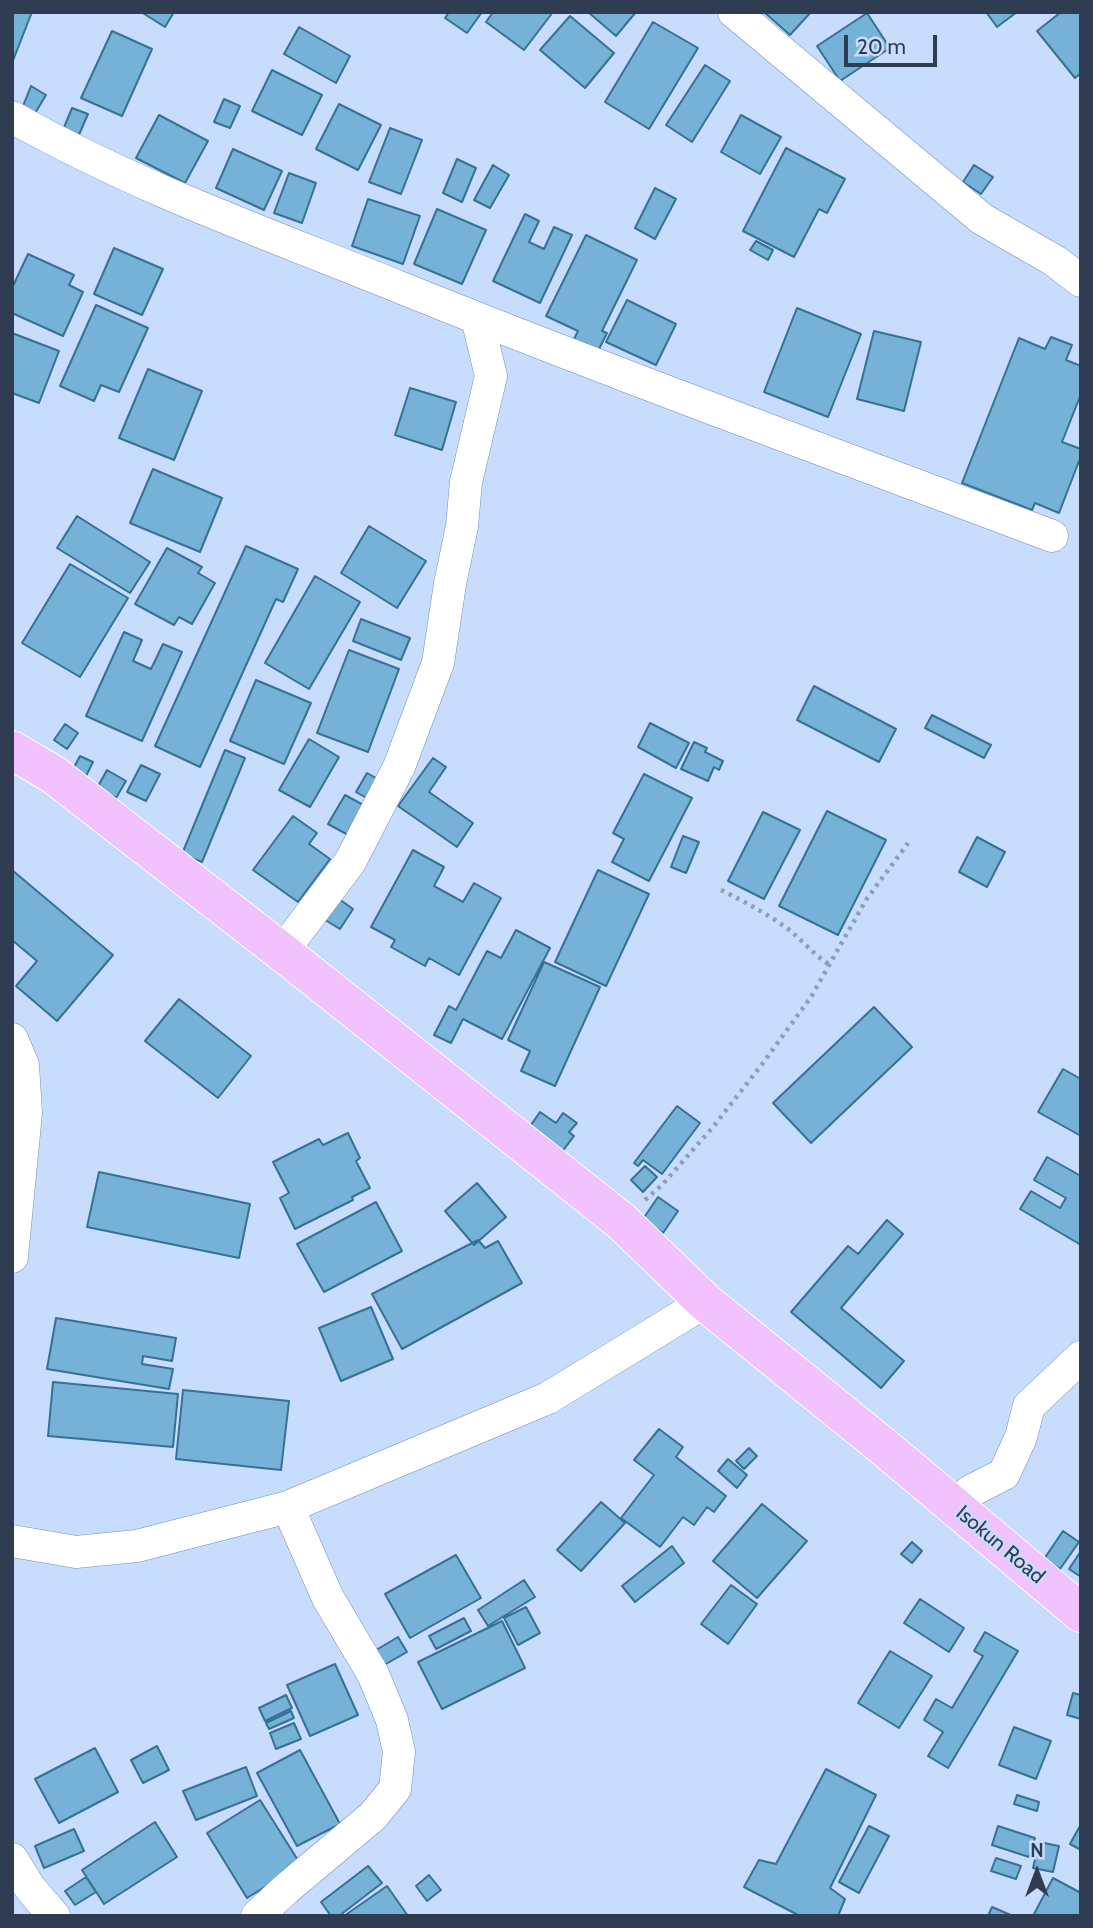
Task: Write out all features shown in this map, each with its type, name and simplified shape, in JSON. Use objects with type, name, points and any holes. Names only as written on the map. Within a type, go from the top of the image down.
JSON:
[{"type":"main road","name":"Isokun Road","points":[[12,750],[54,775],[621,1221],[705,1302],[885,1448],[1081,1613]]},
{"type":"street","points":[[734,12],[982,219],[1055,261],[1081,281]]},
{"type":"street","points":[[12,117],[48,138],[168,194],[527,339],[1052,536]]},
{"type":"street","points":[[282,952],[350,862],[399,767],[438,663],[462,526],[466,482],[491,376],[477,318]]},
{"type":"street","points":[[491,376],[527,339]]},
{"type":"street","points":[[12,1039],[23,1065],[26,1113],[16,1172],[12,1258]]},
{"type":"street","points":[[12,1541],[76,1552],[137,1546],[288,1507],[548,1398],[705,1302]]},
{"type":"street","points":[[959,1510],[969,1492],[1004,1474],[1021,1437],[1029,1406],[1081,1357]]},
{"type":"street","points":[[257,1916],[373,1816],[395,1789],[399,1752],[392,1720],[373,1674],[328,1598],[288,1507]]},
{"type":"street","points":[[12,1859],[30,1888],[54,1916]]},
{"type":"path","points":[[621,1221],[662,1185],[713,1127],[803,1008],[866,900],[908,843]]},
{"type":"path","points":[[721,890],[786,927],[814,955],[830,964]]},
{"type":"building","points":[[12,12],[32,12],[12,63]]},
{"type":"building","points":[[141,12],[174,12],[165,27]]},
{"type":"building","points":[[449,12],[482,12],[467,33],[445,18]]},
{"type":"building","points":[[493,12],[553,12],[524,50],[486,22]]},
{"type":"building","points":[[588,12],[636,12],[616,36]]},
{"type":"building","points":[[764,12],[811,12],[790,35]]},
{"type":"building","points":[[986,12],[1017,12],[997,27]]},
{"type":"building","points":[[1061,12],[1081,12],[1081,73],[1075,78],[1037,31]]},
{"type":"building","points":[[867,13],[890,48],[840,81],[817,46]]},
{"type":"building","points":[[570,16],[614,53],[585,88],[540,50]]},
{"type":"building","points":[[653,22],[698,48],[649,129],[605,102]]},
{"type":"building","points":[[299,27],[350,56],[336,83],[284,54]]},
{"type":"building","points":[[112,31],[152,49],[122,116],[81,98]]},
{"type":"building","points":[[705,65],[730,81],[692,142],[666,125]]},
{"type":"building","points":[[272,70],[322,95],[302,135],[252,111]]},
{"type":"building","points":[[31,86],[46,95],[34,115],[23,106]]},
{"type":"building","points":[[224,99],[240,106],[230,128],[214,122]]},
{"type":"building","points":[[339,104],[381,125],[358,170],[316,149]]},
{"type":"building","points":[[72,108],[88,114],[78,137],[63,130]]},
{"type":"building","points":[[159,115],[208,141],[185,183],[136,158]]},
{"type":"building","points":[[741,115],[781,137],[760,174],[721,152]]},
{"type":"building","points":[[390,128],[422,140],[401,194],[369,182]]},
{"type":"building","points":[[786,148],[845,179],[827,213],[819,209],[794,257],[743,231]]},
{"type":"building","points":[[233,149],[282,171],[264,210],[216,188]]},
{"type":"building","points":[[457,159],[476,168],[462,202],[443,193]]},
{"type":"building","points":[[493,165],[509,175],[490,208],[474,200]]},
{"type":"building","points":[[974,165],[993,177],[981,194],[963,182]]},
{"type":"building","points":[[289,173],[316,183],[302,223],[274,213]]},
{"type":"building","points":[[655,188],[676,199],[655,239],[635,228]]},
{"type":"building","points":[[368,199],[420,216],[403,264],[352,246]]},
{"type":"building","points":[[437,209],[486,230],[462,284],[414,264]]},
{"type":"building","points":[[525,214],[539,221],[529,242],[544,249],[554,227],[572,235],[540,303],[493,281]]},
{"type":"building","points":[[586,235],[637,260],[602,331],[607,333],[597,353],[573,341],[578,331],[546,316]]},
{"type":"building","points":[[756,241],[773,250],[768,260],[750,250]]},
{"type":"building","points":[[114,248],[163,269],[142,315],[94,294]]},
{"type":"building","points":[[28,254],[74,275],[69,285],[83,292],[63,336],[12,313],[12,288]]},
{"type":"building","points":[[627,300],[676,324],[656,365],[606,342]]},
{"type":"building","points":[[96,305],[148,328],[119,392],[101,385],[94,401],[60,386]]},
{"type":"building","points":[[797,308],[861,334],[828,417],[764,392]]},
{"type":"building","points":[[874,331],[921,342],[904,411],[857,399]]},
{"type":"building","points":[[12,333],[59,351],[39,403],[12,393]]},
{"type":"building","points":[[1051,337],[1072,345],[1066,360],[1081,366],[1081,394],[1062,442],[1081,449],[1081,456],[1059,513],[1035,503],[1032,510],[962,483],[1019,338],[1045,349]]},
{"type":"building","points":[[148,369],[202,391],[174,460],[119,438]]},
{"type":"building","points":[[410,388],[456,402],[442,450],[395,435]]},
{"type":"building","points":[[153,469],[222,498],[200,552],[130,523]]},
{"type":"building","points":[[77,516],[150,562],[130,593],[57,548]]},
{"type":"building","points":[[369,526],[426,561],[397,608],[341,573]]},
{"type":"building","points":[[246,546],[298,569],[283,602],[276,599],[200,767],[155,746]]},
{"type":"building","points":[[167,548],[202,567],[198,573],[215,583],[192,624],[179,617],[174,625],[135,604]]},
{"type":"building","points":[[70,564],[128,598],[80,677],[22,643]]},
{"type":"building","points":[[315,576],[360,602],[309,689],[265,663]]},
{"type":"building","points":[[361,619],[410,638],[401,660],[353,641]]},
{"type":"building","points":[[124,632],[142,640],[133,661],[151,669],[163,644],[182,652],[142,741],[86,716]]},
{"type":"building","points":[[349,650],[399,669],[368,752],[317,733]]},
{"type":"building","points":[[256,680],[311,703],[284,764],[230,741]]},
{"type":"building","points":[[814,686],[896,729],[879,762],[797,720]]},
{"type":"building","points":[[932,715],[991,745],[984,758],[925,728]]},
{"type":"building","points":[[650,723],[689,743],[676,768],[638,747]]},
{"type":"building","points":[[65,724],[78,733],[67,749],[54,740]]},
{"type":"building","points":[[309,739],[339,757],[310,807],[279,790]]},
{"type":"building","points":[[694,742],[707,748],[705,752],[723,761],[719,770],[714,767],[708,781],[681,769]]},
{"type":"building","points":[[225,750],[245,758],[202,862],[182,854]]},
{"type":"building","points":[[80,756],[93,762],[86,776],[73,769]]},
{"type":"building","points":[[433,758],[446,767],[429,792],[473,823],[457,847],[398,806]]},
{"type":"building","points":[[141,765],[160,774],[146,801],[127,792]]},
{"type":"building","points":[[107,770],[126,781],[116,798],[97,788]]},
{"type":"building","points":[[367,773],[383,782],[372,801],[356,792]]},
{"type":"building","points":[[644,774],[692,798],[649,881],[612,862],[624,839],[613,833]]},
{"type":"building","points":[[345,795],[367,807],[350,836],[328,824]]},
{"type":"building","points":[[827,811],[886,840],[838,935],[779,906]]},
{"type":"building","points":[[763,812],[800,830],[764,899],[728,881]]},
{"type":"building","points":[[293,816],[317,833],[309,844],[330,859],[298,902],[253,870]]},
{"type":"building","points":[[683,836],[699,842],[686,873],[671,867]]},
{"type":"building","points":[[977,837],[1005,852],[987,887],[959,872]]},
{"type":"building","points":[[413,850],[444,867],[434,886],[463,902],[474,883],[501,898],[459,975],[429,958],[425,966],[391,947],[395,940],[371,927]]},
{"type":"building","points":[[12,870],[113,955],[57,1021],[16,986],[37,961],[12,940]]},
{"type":"building","points":[[598,870],[649,894],[606,986],[555,962]]},
{"type":"building","points":[[339,899],[353,909],[340,929],[325,920]]},
{"type":"building","points":[[516,930],[550,948],[502,1039],[463,1019],[451,1043],[434,1035],[449,1006],[456,1010],[487,951],[501,958]]},
{"type":"building","points":[[544,962],[600,987],[555,1086],[521,1071],[530,1051],[508,1040]]},
{"type":"building","points":[[179,999],[251,1056],[218,1098],[145,1041]]},
{"type":"building","points":[[874,1007],[912,1047],[811,1143],[773,1103]]},
{"type":"building","points":[[1063,1069],[1081,1079],[1081,1136],[1038,1112]]},
{"type":"building","points":[[677,1106],[700,1123],[662,1174],[643,1160],[638,1166],[634,1163]]},
{"type":"building","points":[[540,1112],[556,1123],[563,1113],[577,1123],[569,1132],[574,1136],[559,1156],[526,1132]]},
{"type":"building","points":[[348,1133],[360,1158],[356,1161],[370,1188],[352,1197],[353,1200],[295,1229],[280,1198],[289,1193],[273,1162],[319,1139],[323,1145]]},
{"type":"building","points":[[1047,1157],[1081,1176],[1081,1245],[1020,1209],[1031,1191],[1060,1208],[1066,1198],[1034,1180]]},
{"type":"building","points":[[645,1166],[657,1177],[643,1192],[631,1180]]},
{"type":"building","points":[[99,1172],[250,1204],[239,1258],[87,1227]]},
{"type":"building","points":[[477,1183],[506,1217],[474,1245],[445,1211]]},
{"type":"building","points":[[658,1197],[678,1211],[663,1233],[643,1219]]},
{"type":"building","points":[[376,1202],[402,1251],[324,1292],[297,1244]]},
{"type":"building","points":[[887,1220],[903,1234],[841,1308],[904,1361],[881,1388],[791,1312],[848,1246],[858,1254]]},
{"type":"building","points":[[478,1240],[485,1248],[498,1241],[522,1283],[402,1349],[372,1294]]},
{"type":"building","points":[[371,1307],[393,1359],[341,1381],[319,1328]]},
{"type":"building","points":[[56,1318],[176,1338],[172,1361],[143,1356],[142,1364],[173,1369],[169,1389],[47,1369]]},
{"type":"building","points":[[53,1382],[178,1394],[173,1447],[48,1436]]},
{"type":"building","points":[[183,1390],[289,1401],[281,1470],[176,1459]]},
{"type":"building","points":[[659,1429],[683,1447],[676,1457],[726,1496],[714,1512],[707,1507],[694,1525],[683,1517],[660,1547],[621,1518],[654,1475],[634,1460]]},
{"type":"building","points":[[749,1448],[757,1456],[744,1469],[736,1461]]},
{"type":"building","points":[[728,1459],[747,1475],[737,1488],[718,1471]]},
{"type":"building","points":[[601,1502],[625,1523],[581,1571],[557,1550]]},
{"type":"building","points":[[762,1504],[807,1541],[757,1598],[713,1561]]},
{"type":"building","points":[[1063,1531],[1079,1542],[1060,1569],[1044,1559]]},
{"type":"building","points":[[912,1542],[922,1551],[912,1563],[901,1554]]},
{"type":"building","points":[[672,1546],[684,1563],[635,1602],[622,1586]]},
{"type":"building","points":[[1081,1551],[1081,1577],[1069,1569]]},
{"type":"building","points":[[456,1555],[481,1598],[410,1638],[385,1594]]},
{"type":"building","points":[[524,1580],[535,1597],[488,1626],[478,1610]]},
{"type":"building","points":[[731,1585],[757,1604],[728,1644],[701,1624]]},
{"type":"building","points":[[920,1599],[964,1628],[949,1652],[904,1623]]},
{"type":"building","points":[[526,1607],[540,1633],[518,1645],[504,1618]]},
{"type":"building","points":[[464,1618],[471,1631],[436,1649],[429,1636]]},
{"type":"building","points":[[502,1621],[525,1668],[442,1709],[418,1662]]},
{"type":"building","points":[[985,1632],[1018,1651],[948,1768],[928,1756],[943,1732],[924,1720],[936,1699],[952,1708],[983,1656],[974,1651]]},
{"type":"building","points":[[398,1637],[407,1652],[379,1668],[371,1653]]},
{"type":"building","points":[[890,1651],[932,1676],[899,1728],[858,1703]]},
{"type":"building","points":[[335,1664],[358,1715],[310,1736],[287,1685]]},
{"type":"building","points":[[1073,1693],[1081,1695],[1081,1719],[1067,1715]]},
{"type":"building","points":[[286,1695],[292,1708],[265,1721],[259,1708]]},
{"type":"building","points":[[291,1711],[294,1718],[269,1729],[266,1723]]},
{"type":"building","points":[[294,1723],[301,1739],[276,1749],[270,1733]]},
{"type":"building","points":[[1014,1727],[1051,1741],[1036,1779],[999,1765]]},
{"type":"building","points":[[157,1746],[169,1770],[143,1783],[131,1760]]},
{"type":"building","points":[[95,1748],[118,1792],[59,1823],[35,1779]]},
{"type":"building","points":[[300,1750],[340,1824],[297,1846],[257,1773]]},
{"type":"building","points":[[246,1767],[257,1796],[196,1820],[183,1791]]},
{"type":"building","points":[[826,1769],[876,1795],[830,1888],[845,1899],[838,1916],[800,1916],[744,1887],[759,1860],[776,1864]]},
{"type":"building","points":[[1017,1795],[1039,1802],[1037,1811],[1014,1804]]},
{"type":"building","points":[[260,1800],[301,1865],[247,1898],[207,1833]]},
{"type":"building","points":[[155,1822],[177,1857],[104,1904],[82,1870]]},
{"type":"building","points":[[1081,1824],[1081,1850],[1070,1844]]},
{"type":"building","points":[[869,1826],[889,1836],[859,1893],[839,1882]]},
{"type":"building","points":[[998,1826],[1035,1838],[1029,1857],[992,1845]]},
{"type":"building","points":[[74,1829],[84,1851],[44,1868],[35,1846]]},
{"type":"building","points":[[1039,1842],[1059,1846],[1053,1872],[1033,1868]]},
{"type":"building","points":[[996,1858],[1021,1866],[1016,1879],[991,1871]]},
{"type":"building","points":[[368,1866],[382,1883],[339,1916],[331,1916],[321,1902]]},
{"type":"building","points":[[429,1875],[441,1890],[427,1901],[416,1886]]},
{"type":"building","points":[[86,1877],[96,1892],[75,1905],[65,1891]]},
{"type":"building","points":[[1053,1878],[1081,1893],[1081,1916],[1033,1916]]},
{"type":"building","points":[[387,1886],[408,1916],[344,1916]]},
{"type":"building","points":[[992,1907],[1013,1916],[988,1916]]}]
